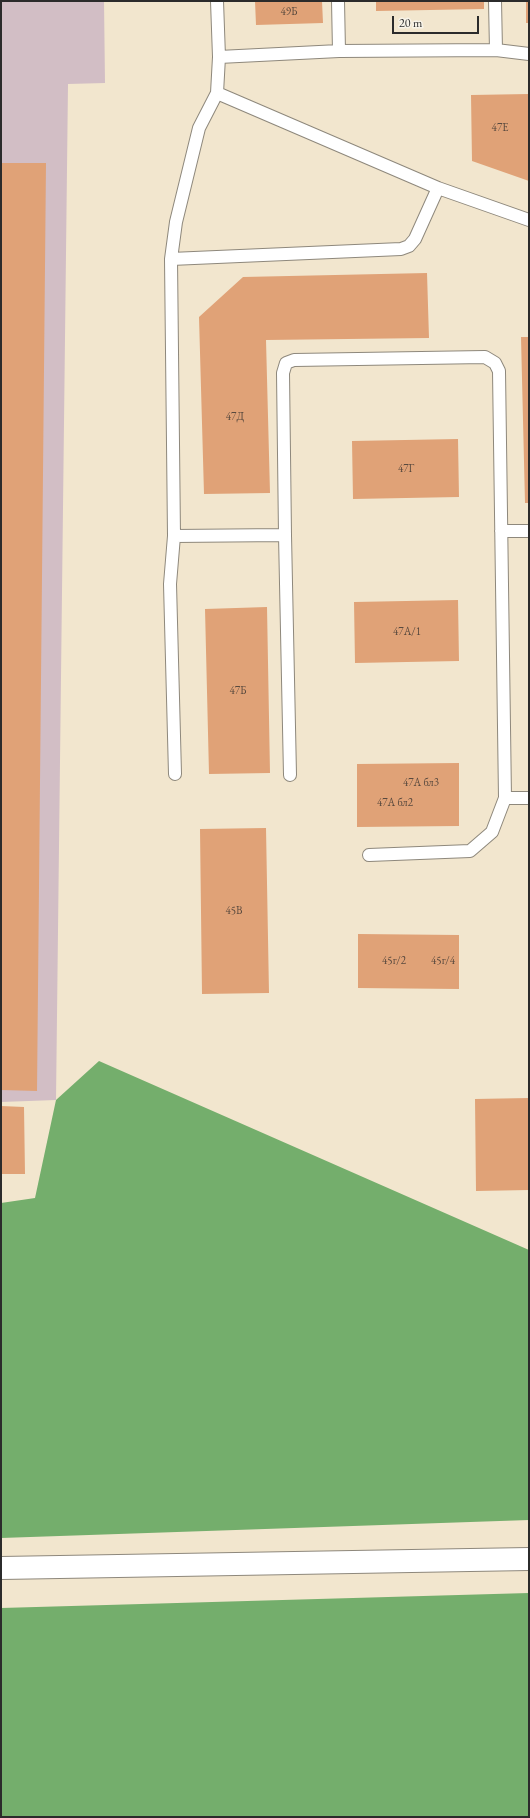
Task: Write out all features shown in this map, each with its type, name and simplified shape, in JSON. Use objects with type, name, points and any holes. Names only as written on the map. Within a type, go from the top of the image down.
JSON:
[{"type":"street","points":[[1,1568],[529,1559]]},
{"type":"lane","points":[[175,774],[170,584],[174,536],[171,259],[176,222],[199,128],[217,93],[217,1]]},
{"type":"lane","points":[[338,1],[339,51]]},
{"type":"lane","points":[[495,1],[496,50]]},
{"type":"lane","points":[[218,57],[339,51],[496,50],[529,54]]},
{"type":"lane","points":[[217,93],[438,188],[529,220]]},
{"type":"lane","points":[[171,259],[401,249],[409,246],[415,239],[438,188]]},
{"type":"lane","points":[[290,775],[283,373],[286,363],[294,360],[485,357],[495,363],[499,371],[505,798],[492,832],[470,851],[369,854]]},
{"type":"lane","points":[[501,532],[529,531]]},
{"type":"lane","points":[[174,536],[286,535]]},
{"type":"lane","points":[[505,798],[529,798]]},
{"type":"shaded area","points":[[1,1],[104,1],[105,83],[68,84],[56,1100],[1,1102]]},
{"type":"green space","points":[[99,1061],[529,1250],[529,1520],[1,1538],[1,1203],[35,1198],[56,1100]]},
{"type":"green space","points":[[529,1593],[529,1817],[1,1817],[1,1608]]},
{"type":"building","points":[[255,1],[322,1],[323,23],[256,25]]},
{"type":"building","points":[[376,1],[484,1],[484,9],[376,11]]},
{"type":"building","points":[[526,1],[529,1],[529,23],[526,23]]},
{"type":"building","points":[[529,94],[529,181],[472,161],[471,95]]},
{"type":"building","points":[[1,163],[46,163],[37,1091],[1,1090]]},
{"type":"building","points":[[427,273],[429,338],[266,340],[270,493],[204,494],[199,317],[243,277]]},
{"type":"building","points":[[521,337],[529,337],[529,503],[525,503]]},
{"type":"building","points":[[458,439],[459,497],[353,499],[352,441]]},
{"type":"building","points":[[458,600],[459,661],[355,663],[354,602]]},
{"type":"building","points":[[267,607],[270,773],[209,774],[205,609]]},
{"type":"building","points":[[459,763],[459,826],[357,827],[357,764]]},
{"type":"building","points":[[266,828],[269,993],[202,994],[200,829]]},
{"type":"building","points":[[358,934],[459,935],[459,989],[358,988]]},
{"type":"building","points":[[529,1098],[529,1190],[476,1191],[475,1099]]},
{"type":"building","points":[[1,1106],[24,1107],[25,1174],[1,1174]]}]
